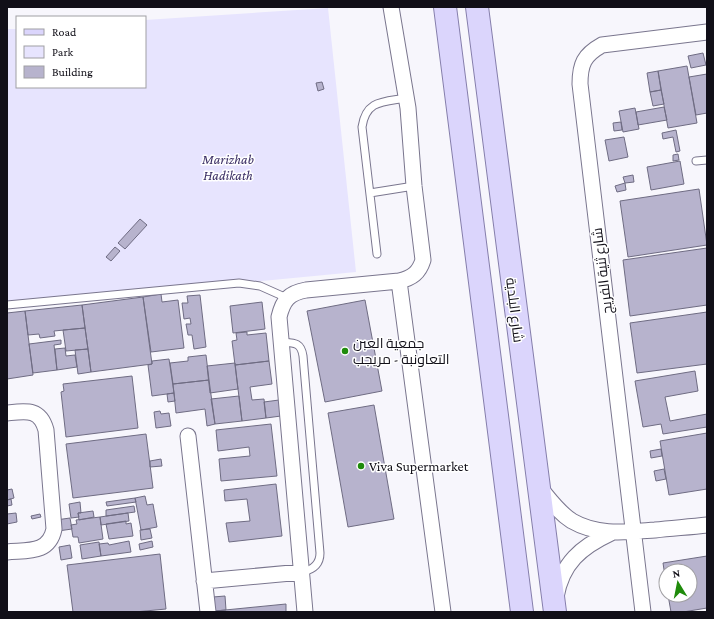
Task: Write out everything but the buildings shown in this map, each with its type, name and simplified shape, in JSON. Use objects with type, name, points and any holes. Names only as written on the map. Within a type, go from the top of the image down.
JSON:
[{"type":"main road","points":[[445,7],[522,612]]},
{"type":"main road","name":"شارع البلدية","points":[[477,7],[555,609]]},
{"type":"street","points":[[305,612],[279,317],[281,307],[287,298],[296,292],[407,279],[416,274],[421,268],[423,260],[414,186],[406,98],[391,7]]},
{"type":"street","name":"شارع ثنية الفريج","points":[[643,612],[580,84],[580,72],[584,60],[591,51],[602,45],[707,32]]},
{"type":"street","points":[[399,281],[443,612]]},
{"type":"street","points":[[7,413],[26,411],[31,412],[40,418],[44,424],[46,430],[54,529],[50,541],[40,548],[7,552]]},
{"type":"street","points":[[188,436],[208,612]]},
{"type":"street","points":[[539,486],[560,512],[571,521],[597,531],[611,533],[633,532],[707,525]]},
{"type":"street","points":[[555,609],[558,588],[565,569],[574,557],[584,548],[611,533]]},
{"type":"street","points":[[204,581],[302,572]]},
{"type":"lane","points":[[377,254],[362,127],[363,116],[368,109],[378,103],[406,98]]},
{"type":"lane","points":[[696,161],[707,160]]},
{"type":"lane","points":[[370,193],[414,186]]},
{"type":"lane","points":[[7,305],[239,283],[260,286],[287,298]]},
{"type":"lane","points":[[281,342],[293,343],[300,347],[304,364],[320,553],[319,562],[316,566],[309,571],[302,572]]},
{"type":"green space","name":"Marizhab Hadikath","points":[[328,8],[356,272],[7,305],[7,29],[16,29],[16,88],[146,88],[146,20]]},
{"type":"place","name":"جمعية العبن التعاونبة - مريجب","points":[[345,351]]},
{"type":"place","name":"Viva Supermarket","points":[[361,466]]}]
